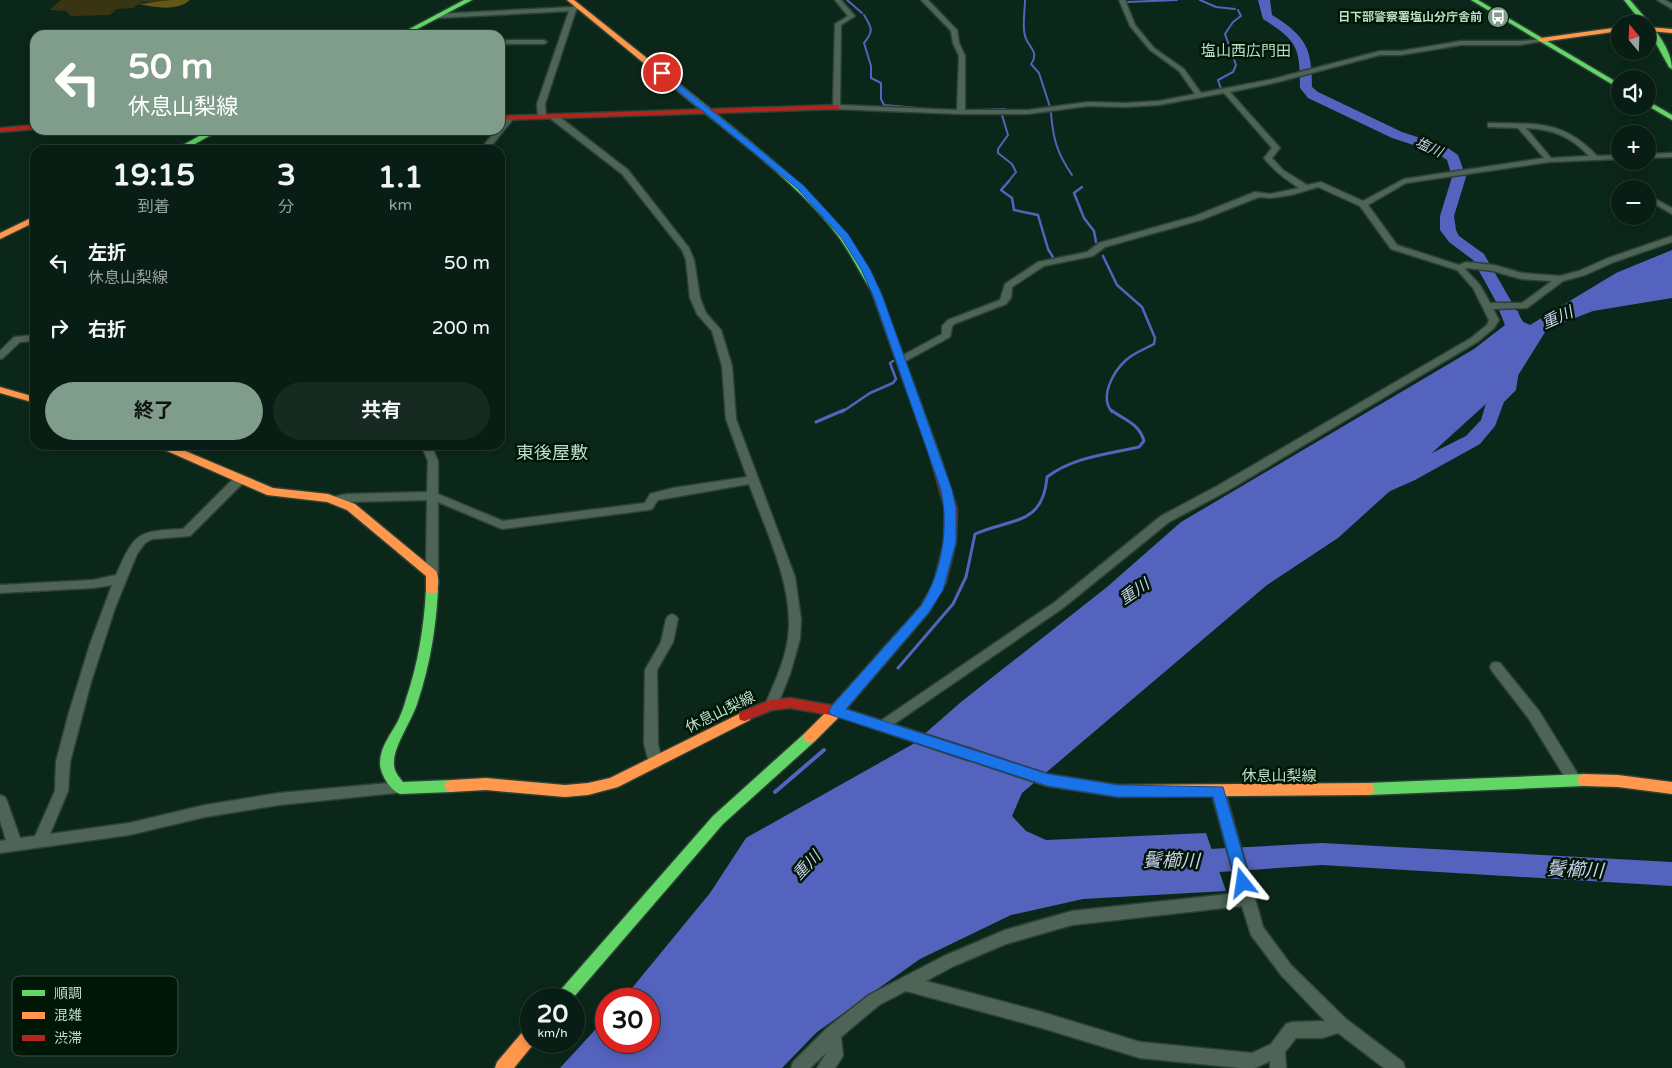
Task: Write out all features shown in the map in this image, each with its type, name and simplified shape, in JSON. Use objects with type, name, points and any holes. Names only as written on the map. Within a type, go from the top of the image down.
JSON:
[{"type":"street","points":[[410,30],[469,0]]},
{"type":"street","points":[[836,107],[838,24],[852,16],[838,0]]},
{"type":"street","points":[[924,0],[954,30],[956,43],[962,56],[962,111]]},
{"type":"street","points":[[1122,0],[1132,25],[1152,50],[1182,70],[1199,95]]},
{"type":"street","points":[[1474,0],[1611,82]]},
{"type":"street","points":[[1627,0],[1639,15]]},
{"type":"street","points":[[1660,0],[1672,7]]},
{"type":"street","points":[[437,16],[574,4],[800,187],[844,235],[873,284],[947,490],[950,508],[950,542],[937,590],[925,609],[836,711],[794,753],[718,820],[572,988]]},
{"type":"street","points":[[542,117],[541,104],[574,4]]},
{"type":"street","points":[[505,118],[836,107],[1028,112],[1088,104],[1126,105],[1159,103],[1226,91],[1380,53],[1401,53],[1461,43],[1520,43],[1611,30]]},
{"type":"street","points":[[1656,30],[1672,31]]},
{"type":"street","points":[[1656,39],[1672,67]]},
{"type":"street","points":[[505,42],[544,42]]},
{"type":"street","points":[[1226,91],[1276,148],[1268,158],[1272,164],[1284,175],[1306,188]]},
{"type":"street","points":[[1656,108],[1672,118]]},
{"type":"street","points":[[554,117],[625,172],[686,250],[690,260],[695,298],[702,314],[716,330],[727,366],[731,419],[789,577],[790,598],[796,621],[785,671],[771,705]]},
{"type":"street","points":[[1491,125],[1544,127],[1563,133],[1576,140],[1596,159]]},
{"type":"street","points":[[1521,126],[1549,160]]},
{"type":"street","points":[[0,130],[30,127]]},
{"type":"street","points":[[188,145],[206,135]]},
{"type":"street","points":[[1656,156],[1672,155]]},
{"type":"street","points":[[1363,204],[1404,181],[1549,160],[1611,158]]},
{"type":"street","points":[[901,360],[947,335],[946,326],[951,322],[1003,302],[1006,298],[1008,286],[1041,264],[1090,254],[1102,245],[1198,218],[1258,194],[1270,196],[1291,193],[1318,184],[1363,204],[1394,248],[1463,267],[1494,268],[1521,276],[1560,279],[1582,273],[1611,260],[1672,239]]},
{"type":"street","points":[[1656,201],[1672,212]]},
{"type":"street","points":[[0,236],[30,221]]},
{"type":"street","points":[[888,727],[1059,605],[1165,519],[1222,488],[1474,340],[1491,326],[1494,320],[1477,287],[1463,267]]},
{"type":"street","points":[[1486,306],[1524,306],[1560,279]]},
{"type":"street","points":[[0,356],[17,338],[30,338]]},
{"type":"street","points":[[0,390],[30,399]]},
{"type":"street","points":[[174,450],[239,480],[283,494],[328,498],[352,507],[432,574]]},
{"type":"street","points":[[0,847],[130,829],[204,810],[280,799],[400,788],[388,770],[387,760],[407,717],[417,683],[426,634],[432,574],[433,496],[433,461],[428,450]]},
{"type":"street","points":[[40,841],[63,786],[63,763],[76,710],[118,579],[139,540],[151,536],[186,533],[239,480]]},
{"type":"street","points":[[336,500],[347,498],[433,496],[502,525],[648,506],[654,497],[673,492],[752,480]]},
{"type":"street","points":[[0,589],[92,584],[118,579]]},
{"type":"street","points":[[655,762],[651,744],[651,670],[667,642],[672,619]]},
{"type":"street","points":[[1496,667],[1534,715],[1574,780]]},
{"type":"street","name":"休息山梨線","points":[[400,788],[486,784],[565,791],[588,789],[613,783],[744,715],[771,705],[805,704],[836,711],[888,727],[1048,780],[1118,791],[1335,790],[1574,780],[1618,781],[1672,788]]},
{"type":"street","points":[[1218,791],[1256,930],[1286,970],[1340,1025],[1397,1068]]},
{"type":"street","points":[[0,801],[15,844]]},
{"type":"street","points":[[799,1068],[833,1034],[874,1000],[948,962],[1005,937],[1072,918],[1247,899]]},
{"type":"street","points":[[907,984],[1042,1020],[1140,1050],[1252,1061],[1277,1050],[1292,1030],[1322,1030],[1340,1025]]},
{"type":"street","points":[[825,1068],[835,1056],[833,1034]]},
{"type":"street","points":[[504,1068],[520,1048]]},
{"type":"street","points":[[1277,1050],[1278,1068]]},
{"type":"shaded area","points":[[61,0],[171,0],[168,2],[142,2],[133,8],[116,9],[110,15],[71,16],[66,11],[49,10]]},
{"type":"shaded area","points":[[190,0],[184,4],[172,7],[139,4]]},
{"type":"water","points":[[1672,250],[1672,298],[1593,311],[1547,329],[1519,374],[1338,538],[1267,585],[1022,793],[1012,816],[1026,831],[1046,840],[1206,833],[1226,891],[1083,899],[1011,915],[920,959],[817,1032],[782,1068],[560,1068],[574,1053],[585,1053],[585,1041],[595,1030],[595,1053],[660,1053],[660,988],[632,988],[710,893],[746,838],[913,744],[961,702],[1107,587],[1181,522],[1474,349],[1505,325],[1499,310],[1518,311],[1521,321],[1530,325],[1616,273]]},
{"type":"waterway","points":[[847,0],[862,13]]},
{"type":"waterway","points":[[1025,0],[1024,32],[1026,40],[1034,53],[1031,64],[1039,73],[1050,107]]},
{"type":"waterway","points":[[1127,2],[1177,0]]},
{"type":"waterway","points":[[1200,0],[1216,7],[1235,9]]},
{"type":"waterway","name":"塩川","points":[[1264,0],[1267,17],[1289,31],[1300,45],[1305,62],[1306,88],[1313,95],[1397,135],[1440,149],[1453,158],[1459,177],[1447,216],[1448,230],[1454,239],[1479,257],[1522,334]]},
{"type":"waterway","points":[[1221,89],[1218,80],[1233,72],[1236,65],[1225,34],[1233,22],[1241,16],[1238,10]]},
{"type":"waterway","points":[[864,15],[871,29],[864,43],[871,66],[871,78],[881,83],[881,99],[884,105],[928,109]]},
{"type":"waterway","points":[[1523,44],[1538,42]]},
{"type":"waterway","points":[[979,110],[1005,109]]},
{"type":"waterway","points":[[1051,113],[1057,146],[1072,175]]},
{"type":"waterway","points":[[1002,115],[1008,135],[998,149],[998,153],[1012,164],[1016,172],[1008,182]]},
{"type":"waterway","points":[[1009,181],[1001,190],[1012,198],[1014,210],[1038,215],[1048,249],[1054,259],[1051,260]]},
{"type":"waterway","points":[[1082,187],[1074,193],[1084,218],[1094,231],[1096,242]]},
{"type":"waterway","points":[[1103,256],[1117,285],[1142,307],[1155,338],[1154,344],[1126,360],[1116,371],[1107,392],[1108,406],[1112,412]]},
{"type":"waterway","points":[[955,318],[993,303]]},
{"type":"waterway","name":"重川","points":[[1381,487],[1408,475],[1473,440],[1489,422],[1496,400],[1507,390],[1512,358]]},
{"type":"waterway","points":[[842,412],[870,393],[893,383],[896,379],[890,363],[893,361]]},
{"type":"waterway","points":[[816,422],[844,410]]},
{"type":"waterway","points":[[898,668],[953,604],[966,577],[975,534],[1013,522],[1032,512],[1039,504],[1044,493],[1047,477],[1057,470],[1091,457],[1139,447],[1144,441],[1135,426],[1111,410]]},
{"type":"waterway","points":[[775,792],[824,750]]},
{"type":"waterway","name":"鬢櫛川","points":[[1190,862],[1322,854],[1672,874]]},
{"type":"traffic: fast","points":[[411,30],[469,0]]},
{"type":"traffic: fast","points":[[1474,0],[1611,82]]},
{"type":"traffic: fast","points":[[1627,0],[1652,30],[1672,67]]},
{"type":"traffic: fast","points":[[699,104],[798,187],[820,210],[841,234],[875,290]]},
{"type":"traffic: fast","points":[[1656,108],[1672,118]]},
{"type":"traffic: fast","points":[[188,145],[206,135]]},
{"type":"traffic: fast","points":[[432,590],[427,637],[421,669],[405,721],[392,743],[387,765],[391,776],[400,788],[451,786]]},
{"type":"traffic: fast","points":[[572,988],[718,820],[810,737]]},
{"type":"traffic: fast","points":[[1368,789],[1584,780]]},
{"type":"traffic: slow","points":[[570,0],[699,104]]},
{"type":"traffic: slow","points":[[1541,40],[1611,30]]},
{"type":"traffic: slow","points":[[1656,30],[1672,31]]},
{"type":"traffic: slow","points":[[0,236],[30,221]]},
{"type":"traffic: slow","points":[[0,390],[30,399]]},
{"type":"traffic: slow","points":[[174,450],[271,492],[328,498],[351,507],[432,574],[432,590]]},
{"type":"traffic: slow","points":[[810,737],[836,711],[925,609],[940,582]]},
{"type":"traffic: slow","points":[[451,786],[486,784],[565,791],[588,789],[613,783],[745,716]]},
{"type":"traffic: slow","points":[[968,754],[1047,780],[1118,791],[1368,789]]},
{"type":"traffic: slow","points":[[1584,780],[1618,781],[1672,788]]},
{"type":"traffic: slow","points":[[503,1068],[520,1048]]},
{"type":"traffic: jam","points":[[505,118],[836,107]]},
{"type":"traffic: jam","points":[[0,130],[30,127]]},
{"type":"traffic: jam","points":[[875,290],[935,456],[951,509],[950,542],[940,582]]},
{"type":"traffic: jam","points":[[745,716],[771,705],[790,703],[836,711],[968,754]]},
{"type":"place","name":"日下部警察署塩山分庁舎前","points":[[1498,17]]},
{"type":"district","name":"塩山西広門田","points":[[1246,51]]},
{"type":"district","name":"東後屋敷","points":[[552,453]]},
{"type":"route","points":[[662,73],[800,187],[832,220],[858,255],[878,295],[947,490],[951,525],[950,542],[937,590],[925,609],[836,711],[1048,780],[1118,791],[1218,791],[1243,883]]}]
